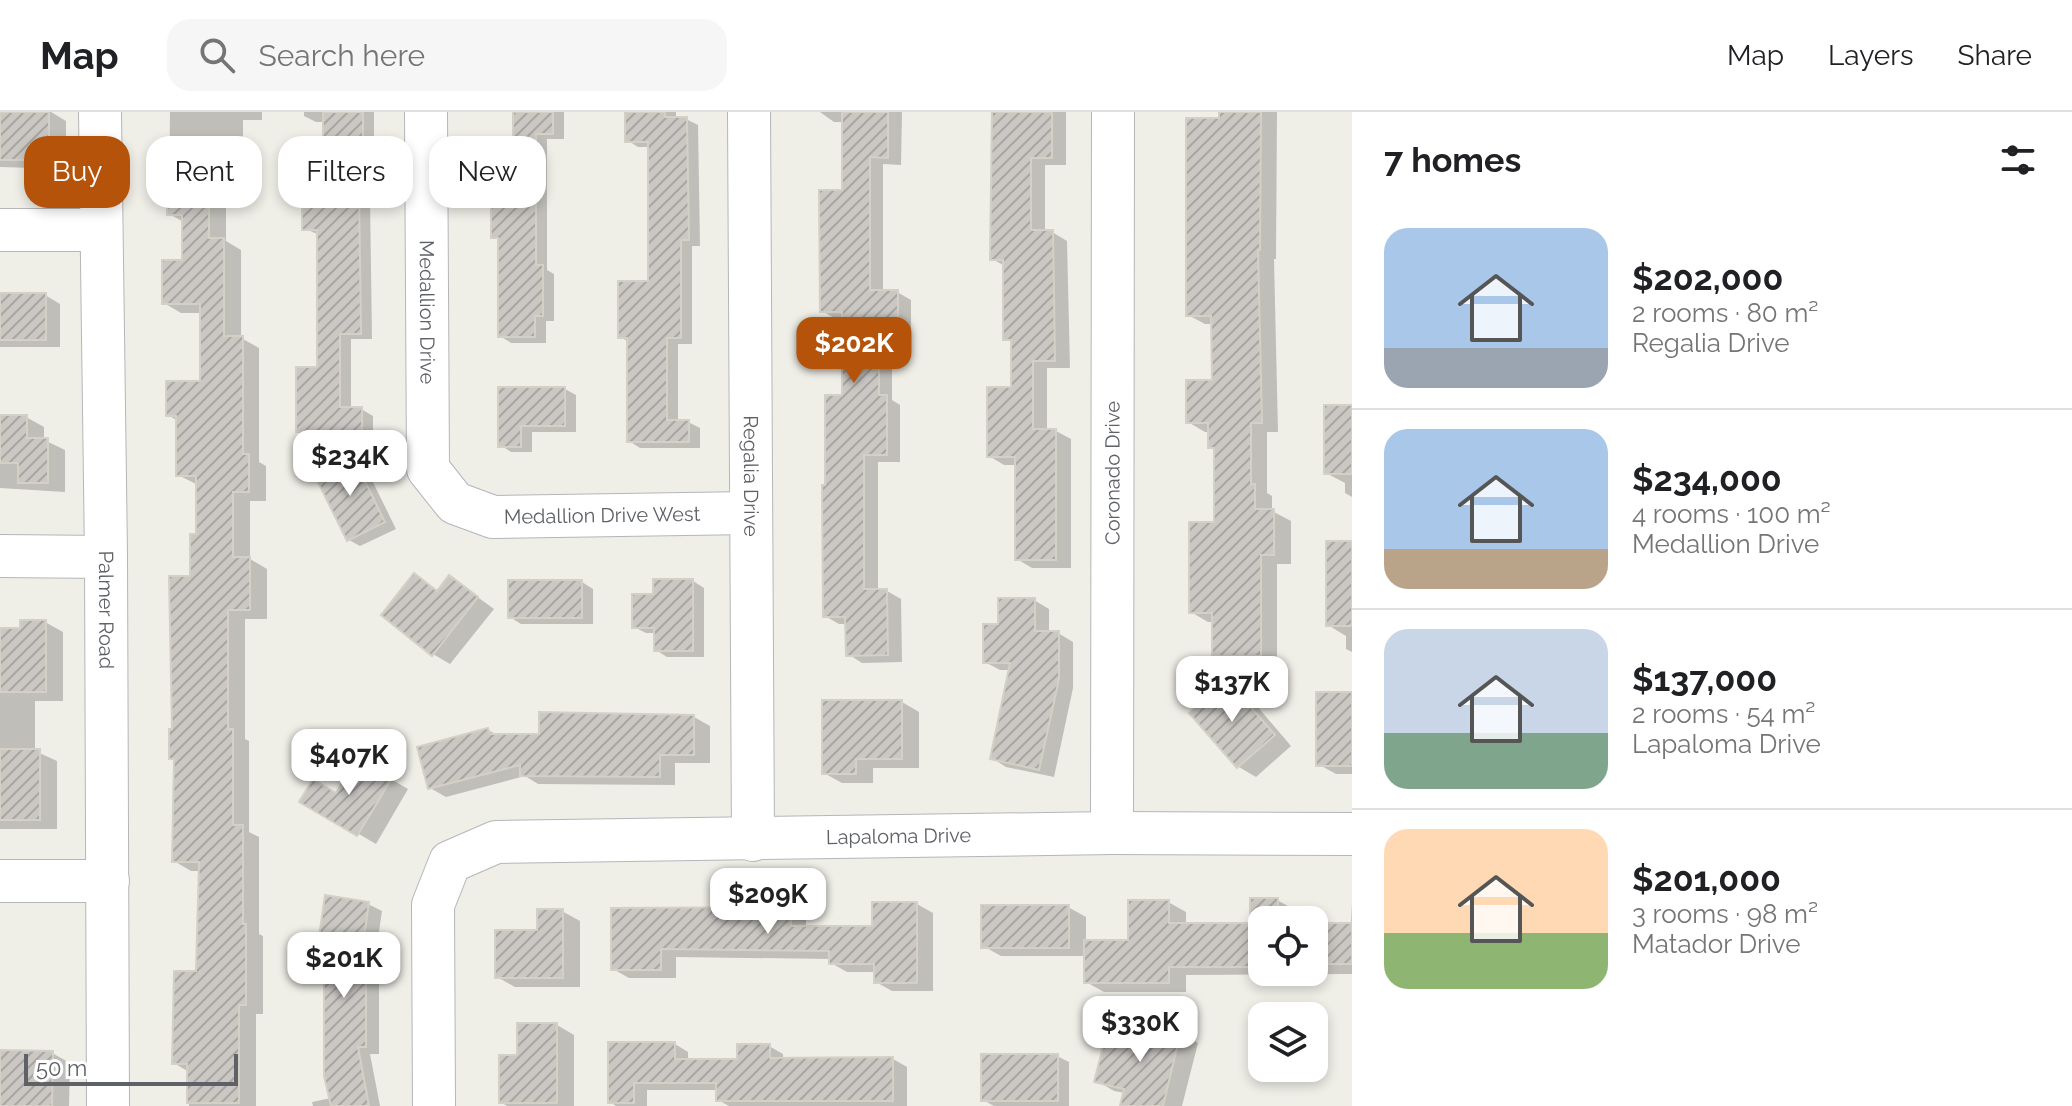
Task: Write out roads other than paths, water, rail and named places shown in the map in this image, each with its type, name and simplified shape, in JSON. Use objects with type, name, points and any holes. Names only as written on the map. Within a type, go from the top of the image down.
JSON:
[{"type":"street","name":"Palmer Road","points":[[100,112],[106,557],[108,1106]]},
{"type":"street","name":"Medallion Drive","points":[[426,112],[428,469],[455,503]]},
{"type":"street","name":"Regalia Drive","points":[[749,112],[753,840]]},
{"type":"street","name":"Coronado Drive","points":[[1112,833],[1113,112]]},
{"type":"street","points":[[0,230],[101,230]]},
{"type":"street","name":"Medallion Drive West","points":[[455,503],[493,517],[750,513]]},
{"type":"street","points":[[0,556],[106,557]]},
{"type":"street","name":"Lapaloma Drive","points":[[434,1106],[433,905],[450,862],[496,842],[1112,833],[1352,834]]},
{"type":"street","points":[[0,881],[108,881]]}]
